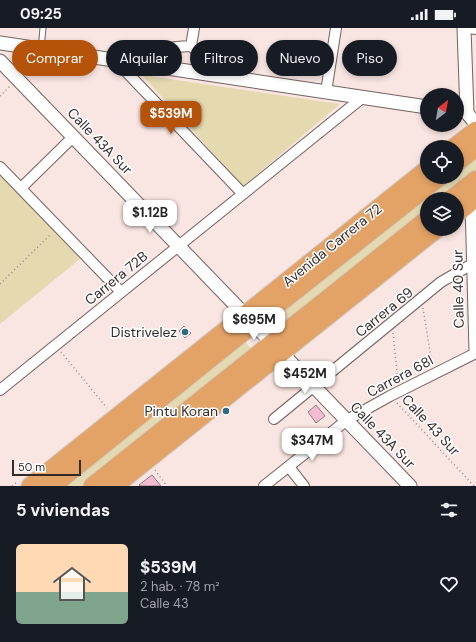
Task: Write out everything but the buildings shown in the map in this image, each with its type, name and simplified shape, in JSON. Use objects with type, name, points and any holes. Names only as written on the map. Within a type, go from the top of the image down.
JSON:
[{"type":"highway","points":[[463,140],[476,130]]},
{"type":"highway","points":[[464,157],[476,148]]},
{"type":"highway","name":"Avenida Carrera 72","points":[[53,486],[249,319],[319,255],[420,175]]},
{"type":"highway","points":[[460,192],[476,179]]},
{"type":"highway","name":"Avenida Carrera 72","points":[[30,486],[115,419],[249,319],[371,233],[431,184]]},
{"type":"highway","points":[[464,208],[474,200]]},
{"type":"highway","points":[[115,486],[147,461],[276,347],[420,225]]},
{"type":"highway","points":[[365,287],[411,232]]},
{"type":"highway","points":[[319,255],[371,233]]},
{"type":"highway","points":[[92,486],[276,347],[365,287],[428,236]]},
{"type":"street","points":[[192,40],[194,28]]},
{"type":"street","points":[[326,92],[336,28]]},
{"type":"street","points":[[463,88],[464,28]]},
{"type":"street","points":[[469,28],[476,29]]},
{"type":"street","points":[[0,43],[12,45]]},
{"type":"street","name":"Calle 43A Sur","points":[[0,61],[410,486]]},
{"type":"street","points":[[130,76],[243,194]]},
{"type":"street","points":[[221,76],[420,106]]},
{"type":"street","name":"Carrera 72B","points":[[0,390],[362,98]]},
{"type":"street","points":[[464,114],[476,124]]},
{"type":"street","points":[[21,188],[73,137]]},
{"type":"street","points":[[0,167],[121,292]]},
{"type":"street","name":"Calle 40 Sur","points":[[474,200],[476,352]]},
{"type":"street","name":"Carrera 69","points":[[274,419],[441,282],[474,263]]},
{"type":"street","name":"Carrera 68I","points":[[264,486],[347,420],[476,352]]},
{"type":"street","points":[[289,467],[304,486]]},
{"type":"lane","points":[[41,40],[42,28]]},
{"type":"path","points":[[0,96],[17,79]]},
{"type":"path","points":[[0,284],[59,227]]},
{"type":"path","points":[[422,298],[433,374]]},
{"type":"path","points":[[392,323],[395,394]]},
{"type":"path","points":[[56,345],[115,419]]},
{"type":"path","name":"Calle 43 Sur","points":[[395,394],[474,486]]},
{"type":"path","points":[[147,461],[167,486]]},
{"type":"shaded area","points":[[143,76],[340,104],[243,186]]},
{"type":"shaded area","points":[[476,155],[476,173],[464,183],[464,164]]},
{"type":"shaded area","points":[[0,173],[81,258],[0,324]]},
{"type":"shaded area","points":[[438,184],[462,184],[453,192],[428,192]]},
{"type":"shaded area","points":[[420,198],[420,218],[289,322],[275,320],[271,316]]},
{"type":"shaded area","points":[[242,338],[252,350],[84,486],[62,486]]},
{"type":"place","name":"Distrivelez","points":[[185,332]]},
{"type":"place","name":"Pintu Koran","points":[[226,411]]}]
